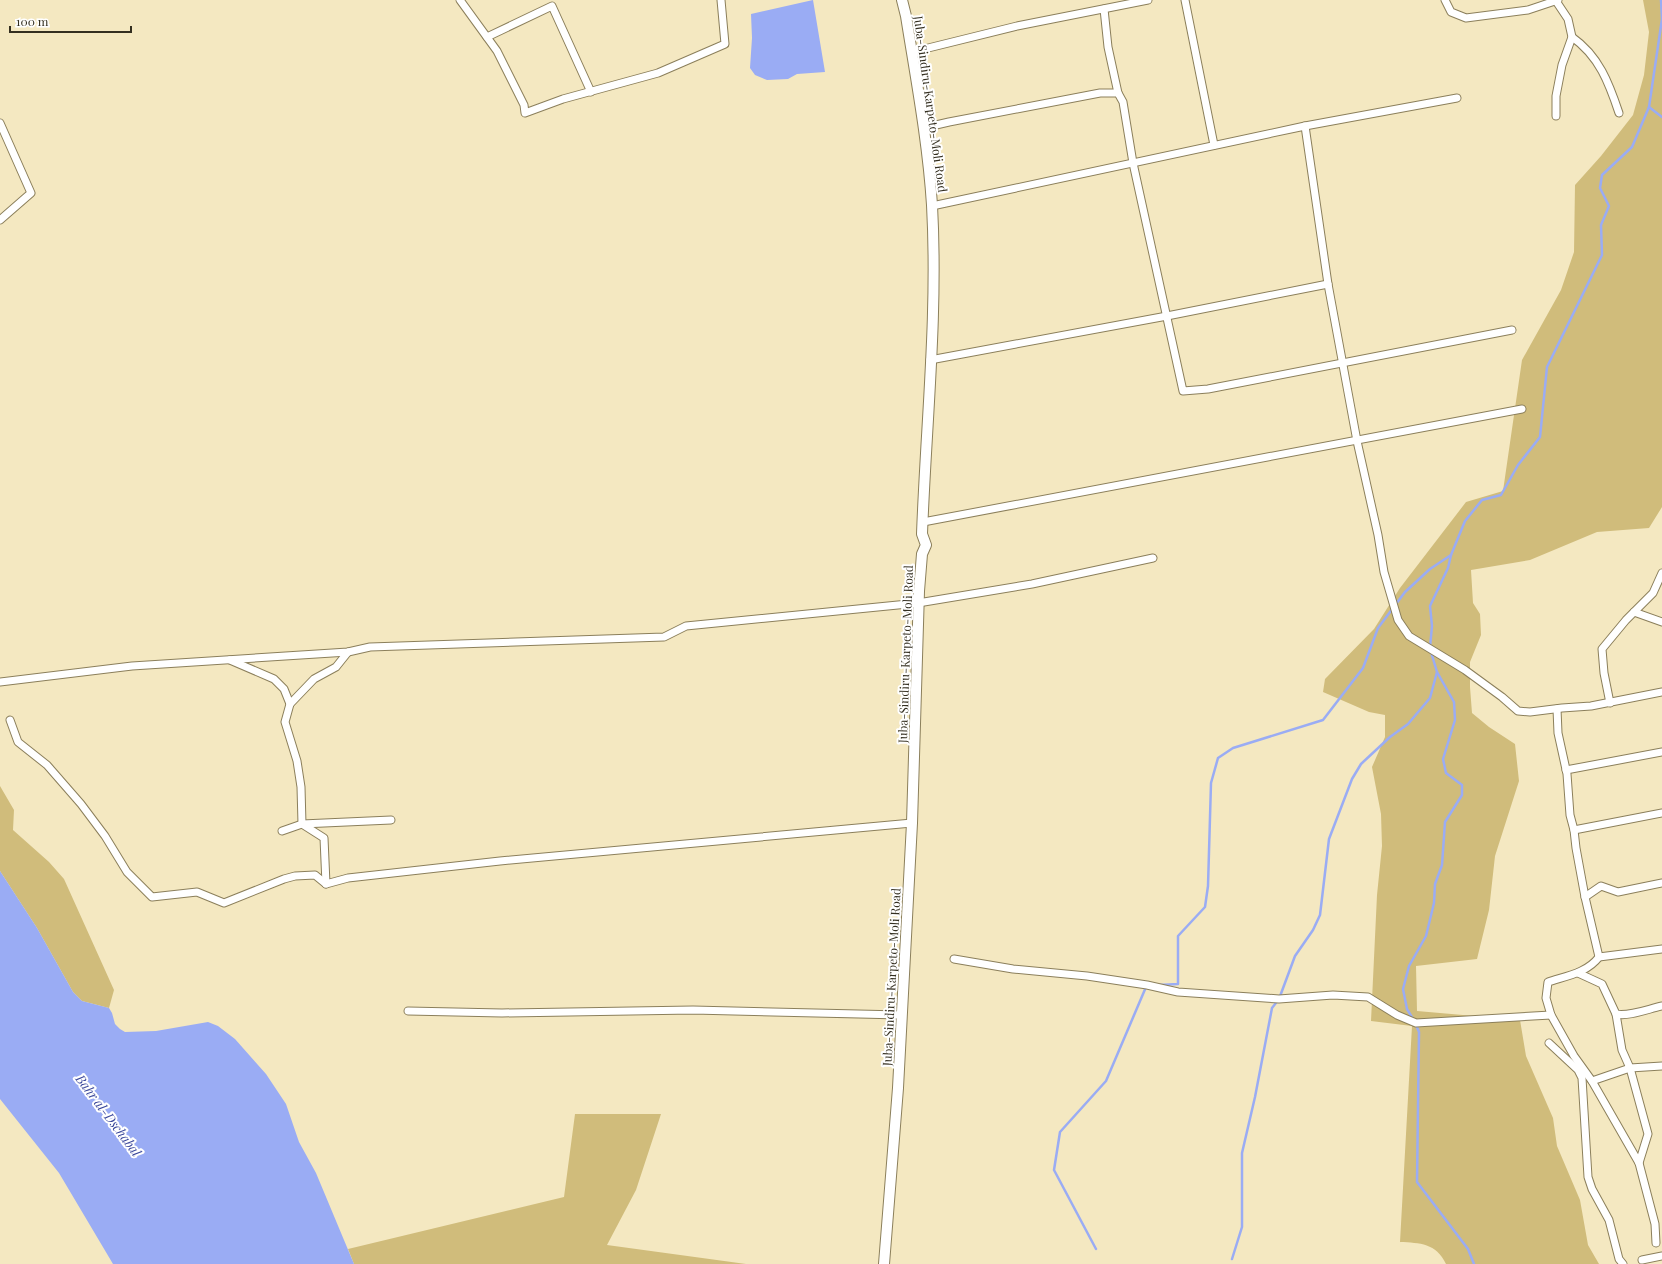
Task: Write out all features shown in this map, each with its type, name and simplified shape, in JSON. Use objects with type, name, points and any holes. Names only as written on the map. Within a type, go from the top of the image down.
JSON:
[{"type":"main road","name":"Juba-Sindiru-Karpeto-Moli Road","points":[[884,1264],[898,1088],[912,823],[918,603],[922,554],[926,545],[922,534],[922,522],[930,360],[934,315],[932,206],[912,52],[902,0]]},
{"type":"street","points":[[460,0],[497,51],[524,105],[525,113],[563,99],[658,73],[724,44],[723,3],[721,0]]},
{"type":"street","points":[[1106,0],[1108,47],[1118,93],[1123,102],[1133,163],[1183,391],[1208,389],[1512,330]]},
{"type":"street","points":[[912,52],[1018,26],[1148,0]]},
{"type":"street","points":[[1185,0],[1214,145]]},
{"type":"street","points":[[1445,0],[1451,12],[1466,18],[1528,10],[1557,1],[1568,19],[1572,37],[1562,65],[1556,96],[1556,116]]},
{"type":"street","points":[[487,37],[551,3],[591,92]]},
{"type":"street","points":[[1572,37],[1594,57],[1611,89],[1619,113]]},
{"type":"street","points":[[923,128],[1100,93],[1118,93]]},
{"type":"street","points":[[932,206],[1305,126],[1457,98]]},
{"type":"street","points":[[0,123],[31,193],[0,220]]},
{"type":"street","points":[[1305,126],[1328,284],[1342,363],[1357,441],[1378,535],[1384,572],[1398,620],[1409,636],[1465,670],[1502,696],[1518,711],[1530,712],[1610,703],[1662,692]]},
{"type":"street","points":[[930,360],[1167,316],[1328,284]]},
{"type":"street","points":[[922,522],[1522,409]]},
{"type":"street","points":[[0,682],[132,666],[348,652],[370,647],[664,637],[686,626],[918,603],[1032,584],[1153,558]]},
{"type":"street","points":[[1610,703],[1604,673],[1602,649],[1634,612],[1653,593],[1662,573]]},
{"type":"street","points":[[1634,612],[1662,622]]},
{"type":"street","points":[[302,824],[301,787],[297,761],[285,722],[290,704],[314,679],[336,667],[348,652]]},
{"type":"street","points":[[229,659],[274,679],[284,689],[290,704]]},
{"type":"street","points":[[1557,709],[1558,733],[1566,770],[1570,815],[1574,830],[1585,897],[1599,957]]},
{"type":"street","points":[[10,720],[18,742],[47,766],[81,804],[105,836],[128,872],[152,897],[197,892],[217,901],[228,902],[295,876],[315,876],[326,884]]},
{"type":"street","points":[[1566,770],[1662,752]]},
{"type":"street","points":[[1574,830],[1662,813]]},
{"type":"street","points":[[282,831],[302,824],[391,820]]},
{"type":"street","points":[[326,884],[348,878],[507,860],[912,823]]},
{"type":"street","points":[[302,824],[324,838],[326,884]]},
{"type":"street","points":[[1585,897],[1601,886],[1618,892],[1662,883]]},
{"type":"street","points":[[1656,1243],[1650,1202],[1639,1163],[1592,1081],[1574,1056],[1551,1015],[1546,998],[1548,982],[1578,973],[1593,964],[1599,957],[1662,949]]},
{"type":"street","points":[[954,959],[1013,969],[1087,976],[1147,985],[1178,992],[1279,999],[1333,995],[1368,997],[1398,1015],[1416,1023],[1551,1015]]},
{"type":"street","points":[[1578,973],[1602,984],[1616,1014],[1622,1050],[1630,1068],[1648,1134],[1639,1163]]},
{"type":"street","points":[[1616,1014],[1625,1016],[1635,1012],[1662,1006]]},
{"type":"street","points":[[408,1011],[502,1013],[693,1010],[901,1015]]},
{"type":"street","points":[[1549,1043],[1578,1070],[1582,1078],[1588,1177],[1592,1189],[1609,1220],[1619,1259],[1623,1264]]},
{"type":"street","points":[[1592,1081],[1630,1068],[1662,1066]]},
{"type":"street","points":[[1642,1260],[1662,1256]]},
{"type":"shaded area","points":[[1643,0],[1662,0],[1662,507],[1649,528],[1597,532],[1530,560],[1471,570],[1473,603],[1480,614],[1481,635],[1470,662],[1472,713],[1489,727],[1515,744],[1519,781],[1495,856],[1489,910],[1477,959],[1416,966],[1417,1011],[1520,1020],[1526,1056],[1553,1118],[1557,1146],[1580,1200],[1588,1245],[1599,1264],[1446,1264],[1442,1257],[1432,1248],[1421,1244],[1400,1242],[1412,1026],[1371,1021],[1377,895],[1382,846],[1381,814],[1372,767],[1385,737],[1385,715],[1369,712],[1323,692],[1325,679],[1374,629],[1400,588],[1466,502],[1503,491],[1522,360],[1561,290],[1574,252],[1575,185],[1601,156],[1633,115],[1644,75],[1649,32]]},
{"type":"shaded area","points":[[0,786],[14,810],[13,830],[49,862],[64,879],[114,990],[109,1008],[82,1001],[73,992],[37,928],[0,871]]},
{"type":"shaded area","points":[[575,1114],[661,1114],[636,1190],[607,1245],[746,1264],[354,1264],[348,1249],[564,1197]]},
{"type":"water","points":[[813,0],[825,72],[797,74],[788,79],[767,80],[755,75],[750,68],[752,38],[751,14]]},
{"type":"water","name":"Bahr al-Dschabal","points":[[0,871],[37,928],[73,992],[82,1001],[109,1008],[115,1024],[120,1029],[125,1032],[156,1031],[208,1022],[218,1026],[235,1039],[266,1074],[286,1104],[299,1142],[316,1173],[354,1264],[113,1264],[59,1173],[0,1099]]},
{"type":"waterway","points":[[1159,985],[1178,984],[1178,936],[1205,907],[1208,886],[1211,783],[1218,758],[1233,748],[1323,720],[1363,668],[1378,628],[1405,592],[1430,569],[1451,555],[1465,521],[1482,500],[1501,495],[1518,465],[1540,437],[1547,367],[1602,255],[1601,225],[1609,206],[1600,188],[1602,175],[1632,147],[1649,107],[1662,19],[1661,0]]},
{"type":"waterway","points":[[1649,107],[1662,117]]},
{"type":"waterway","points":[[1430,647],[1432,626],[1430,606],[1448,568],[1451,555]]},
{"type":"waterway","points":[[1413,1019],[1407,1009],[1403,989],[1409,966],[1426,936],[1434,903],[1435,884],[1442,865],[1445,822],[1462,795],[1462,785],[1446,773],[1443,759],[1455,720],[1454,702],[1437,672],[1431,652]]},
{"type":"waterway","points":[[1232,1259],[1242,1227],[1242,1153],[1255,1097],[1272,1008],[1279,999],[1295,956],[1313,930],[1320,915],[1329,839],[1352,779],[1361,764],[1390,737],[1408,724],[1430,698],[1437,672]]},
{"type":"waterway","points":[[1096,1249],[1054,1170],[1060,1132],[1106,1081],[1146,987]]},
{"type":"waterway","points":[[1416,1025],[1419,1032],[1417,1182],[1468,1249],[1474,1264]]}]
